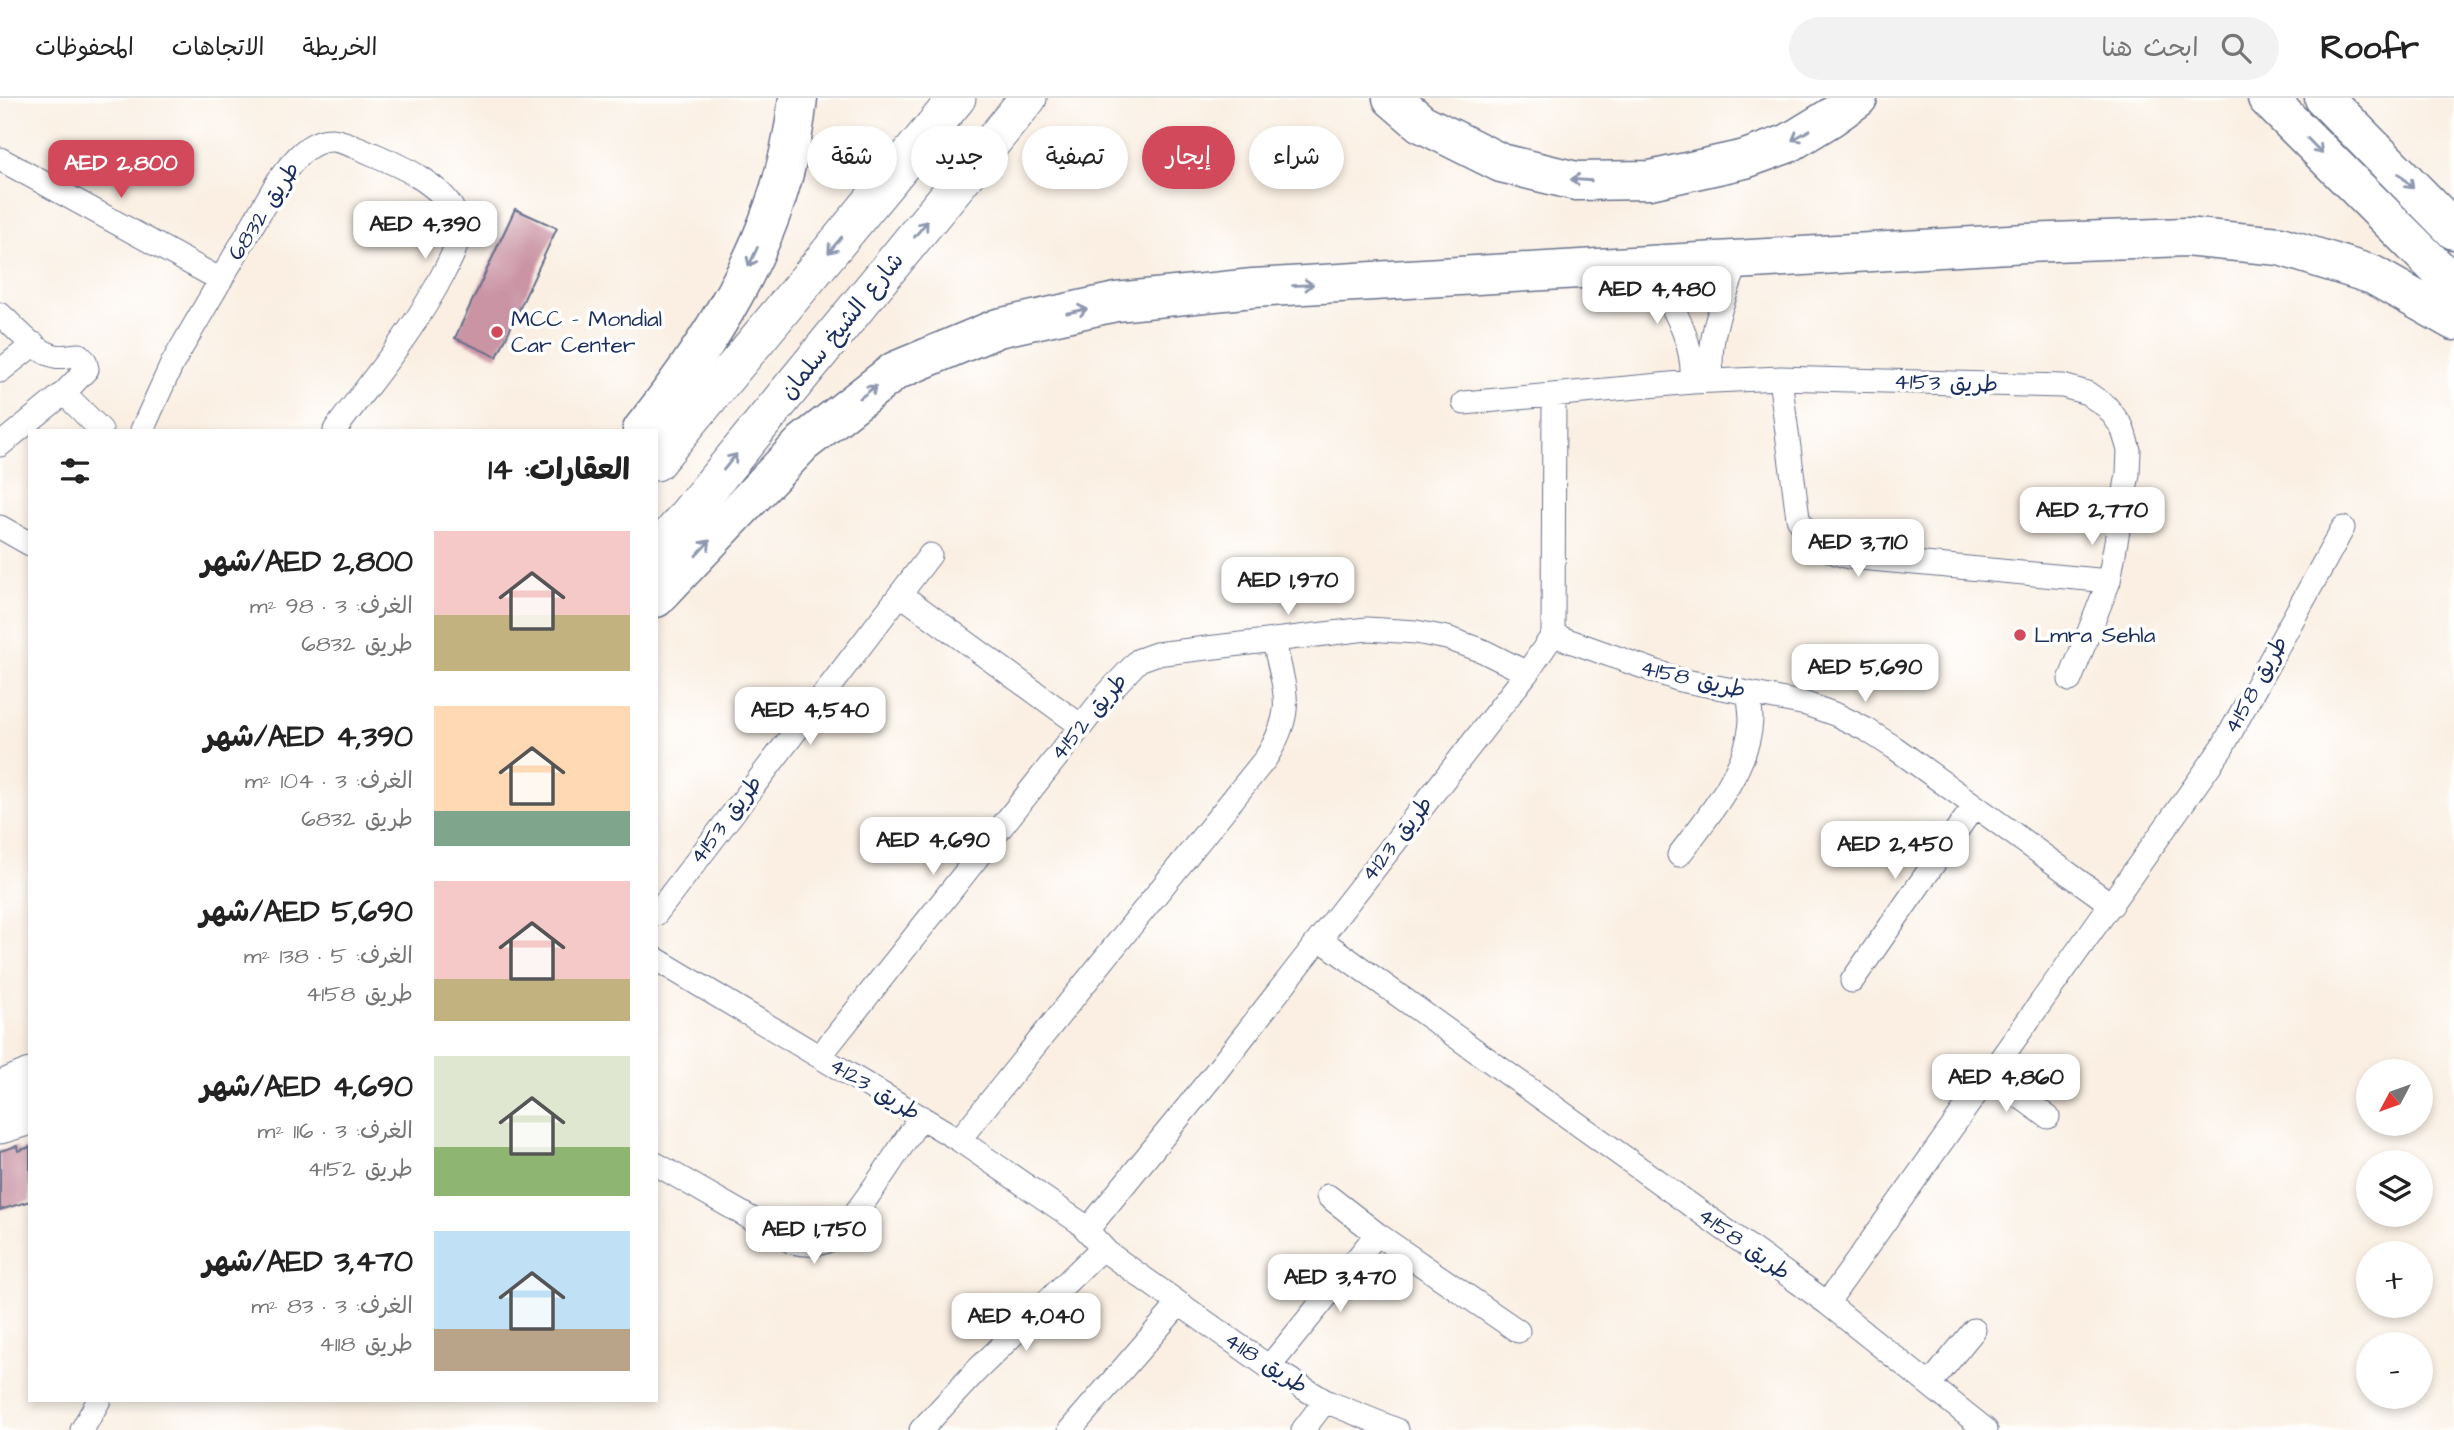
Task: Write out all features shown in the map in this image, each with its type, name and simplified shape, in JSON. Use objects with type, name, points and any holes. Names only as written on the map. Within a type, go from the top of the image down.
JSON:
[{"type":"highway","points":[[643,429],[707,343],[744,279],[773,211],[783,178],[798,98]]},
{"type":"highway","points":[[1392,98],[1421,123],[1501,163],[1576,180],[1650,180],[1745,159],[1789,143],[1858,98]]},
{"type":"highway","points":[[2267,98],[2454,285]]},
{"type":"highway","points":[[2324,98],[2454,230]]},
{"type":"highway","points":[[658,596],[803,443],[895,371],[998,328],[1116,302],[1253,288],[2026,243],[2185,237],[2280,246],[2373,275],[2454,321]]},
{"type":"main road","points":[[658,460],[957,98]]},
{"type":"main road","name":"شارع الشيخ سلمان","points":[[658,551],[1028,98]]},
{"type":"main road","points":[[0,1066],[28,1055]]},
{"type":"main road","points":[[0,1090],[28,1078]]},
{"type":"main road","points":[[0,1125],[28,1117]]},
{"type":"street","name":"طريق 6832","points":[[142,429],[172,363],[278,181],[294,160],[313,145],[331,139],[417,175],[439,191],[452,207],[457,239],[434,293],[392,357],[336,429]]},
{"type":"street","points":[[0,159],[220,280]]},
{"type":"street","points":[[1703,381],[1710,359],[1712,337],[1738,260]]},
{"type":"street","points":[[1650,265],[1687,338],[1693,367],[1703,381]]},
{"type":"street","points":[[0,313],[50,355],[61,357],[75,354],[82,357],[87,369],[64,393],[0,445]]},
{"type":"street","points":[[0,371],[34,344]]},
{"type":"street","points":[[1780,378],[1798,518],[1806,533],[1818,545],[1849,557],[2109,581],[2070,680]]},
{"type":"street","name":"طريق 4153","points":[[1464,403],[1703,381],[1780,378],[2063,386],[2087,393],[2107,407],[2122,427],[2129,450],[2128,474],[2109,581]]},
{"type":"street","points":[[64,393],[99,429]]},
{"type":"street","points":[[1553,635],[1554,395]]},
{"type":"street","points":[[0,527],[28,543]]},
{"type":"street","name":"طريق 4158","points":[[1827,1303],[2222,748],[2343,528]]},
{"type":"street","name":"طريق 4153","points":[[658,911],[930,555]]},
{"type":"street","points":[[900,594],[1080,725]]},
{"type":"street","name":"طريق 4152","points":[[820,1056],[1080,725],[1139,660],[1156,653],[1367,629],[1416,632],[1447,638],[1527,673]]},
{"type":"street","name":"طريق 4123","points":[[1088,1229],[1320,939],[1527,673],[1553,635]]},
{"type":"street","name":"طريق 4158","points":[[1553,635],[1652,672],[1708,687],[1805,704],[1837,715],[1867,730],[2112,905]]},
{"type":"street","points":[[959,1140],[1266,758],[1281,730],[1286,711],[1274,641]]},
{"type":"street","points":[[1679,855],[1714,809],[1743,753],[1751,720],[1749,693]]},
{"type":"street","points":[[1852,981],[1974,806]]},
{"type":"street","name":"طريق 4158","points":[[1320,939],[1827,1303],[1986,1430]]},
{"type":"street","name":"طريق 4123","points":[[658,960],[959,1140],[1088,1229],[1102,1248],[1179,1304]]},
{"type":"street","points":[[1990,1075],[2048,1117]]},
{"type":"street","points":[[658,1165],[792,1242],[805,1245],[819,1243],[841,1232],[921,1117]]},
{"type":"street","points":[[1328,1196],[1377,1234],[1518,1331]]},
{"type":"street","points":[[1269,1367],[1377,1234]]},
{"type":"street","points":[[921,1430],[976,1371],[1102,1248]]},
{"type":"street","points":[[1070,1430],[1179,1304]]},
{"type":"street","name":"طريق 4118","points":[[1179,1304],[1269,1367],[1325,1401],[1397,1430]]},
{"type":"street","points":[[1930,1384],[1974,1330]]},
{"type":"street","points":[[1303,1430],[1325,1401]]},
{"type":"street","points":[[82,1430],[98,1402]]},
{"type":"building","points":[[515,209],[557,228],[497,357],[455,338]]},
{"type":"building","points":[[17,1146],[18,1151],[28,1148],[28,1202],[0,1210],[0,1151]]},
{"type":"place","name":"MCC - Mondial Car Center","points":[[497,332]]},
{"type":"place","name":"Lmra Sehla","points":[[2020,635]]}]
